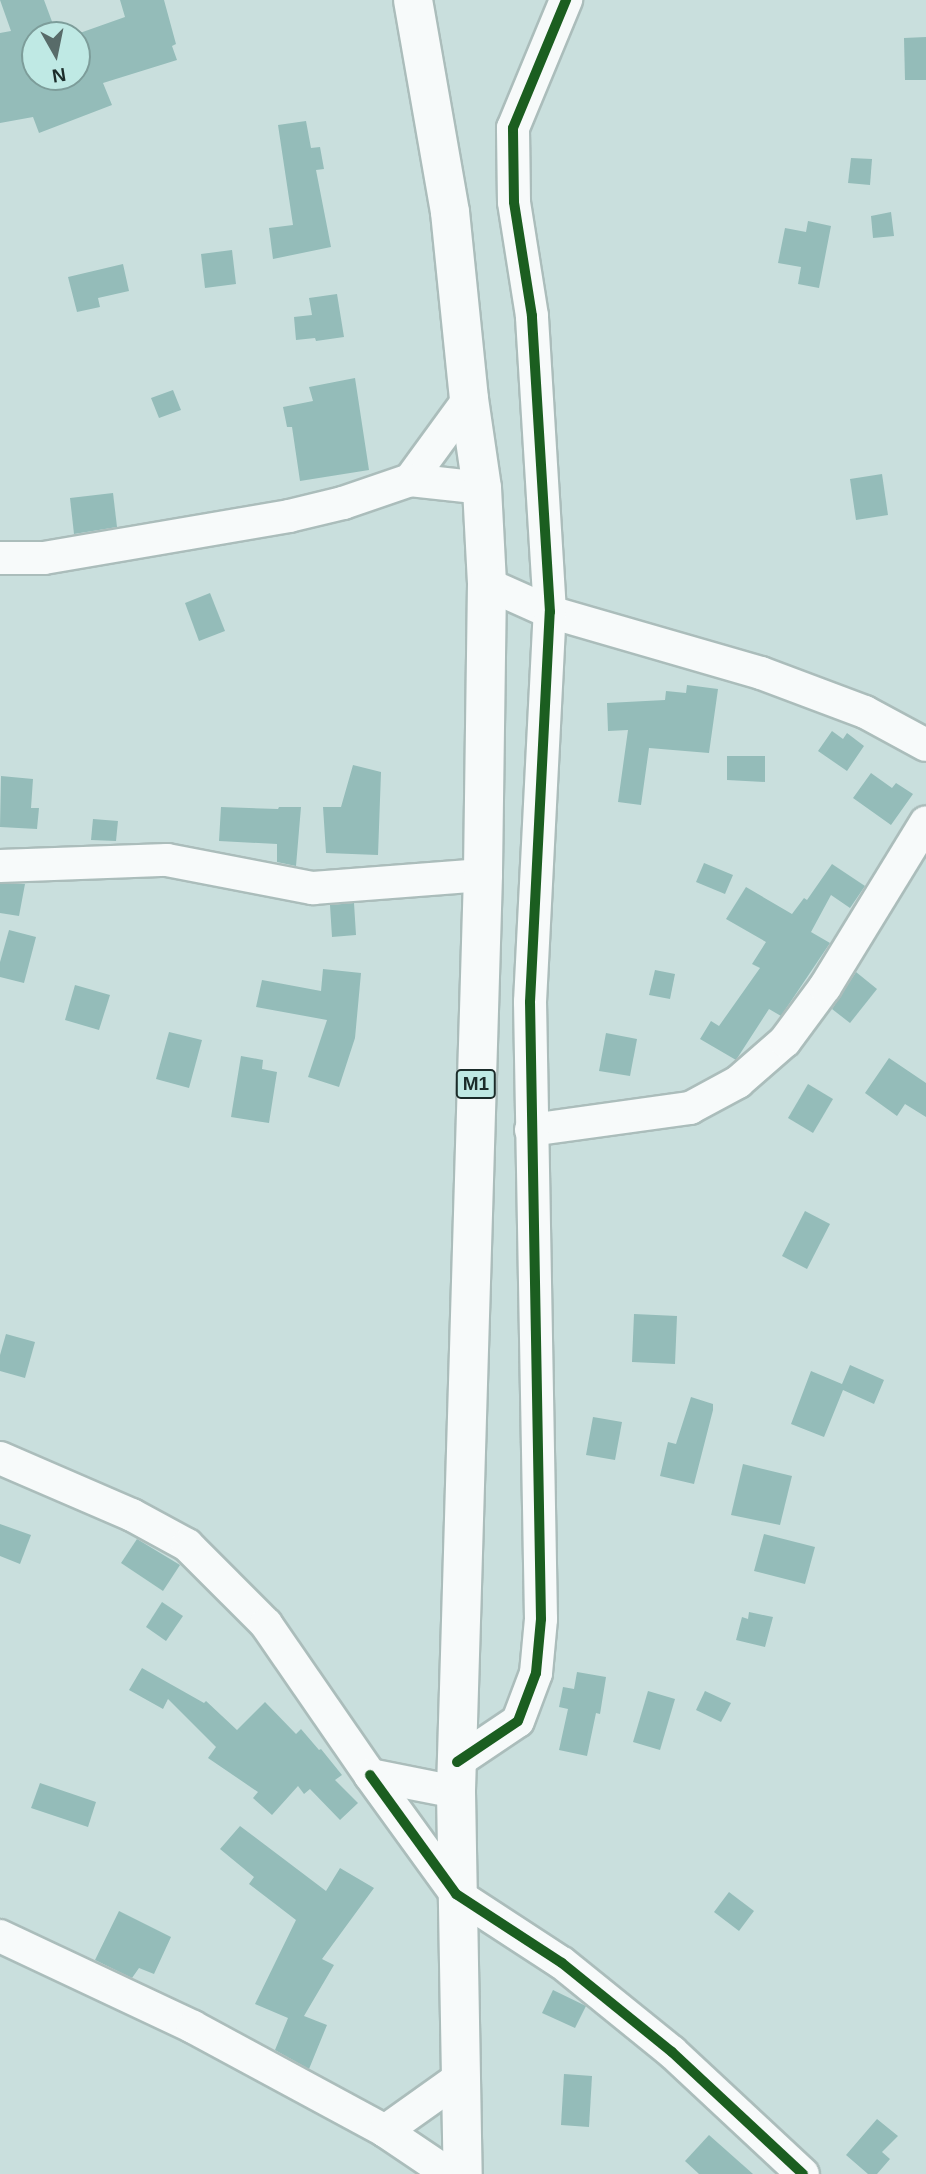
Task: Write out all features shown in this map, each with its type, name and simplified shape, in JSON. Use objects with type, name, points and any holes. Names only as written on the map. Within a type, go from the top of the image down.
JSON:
[{"type":"highway","name":"M1","points":[[413,0],[450,212],[469,399],[482,488],[487,583],[483,875],[456,1777],[463,2174]]},
{"type":"street","points":[[370,1775],[456,1777],[518,1721],[536,1673],[541,1619],[530,1002],[550,612],[532,316],[514,202],[513,128],[566,0]]},
{"type":"street","points":[[410,480],[469,399]]},
{"type":"street","points":[[0,558],[44,558],[289,516],[342,503],[410,480],[482,488]]},
{"type":"street","points":[[487,583],[550,612],[761,673],[865,712],[926,745]]},
{"type":"street","points":[[531,1130],[690,1108],[738,1082],[785,1041],[825,987],[926,822]]},
{"type":"street","points":[[0,866],[167,860],[313,888],[483,875]]},
{"type":"street","points":[[0,1458],[132,1515],[187,1545],[266,1624],[456,1894],[562,1963],[672,2052],[803,2174]]},
{"type":"street","points":[[0,1936],[193,2027],[385,2131],[449,2174]]},
{"type":"street","points":[[385,2131],[461,2077]]},
{"type":"building","points":[[0,0],[44,0],[52,21],[21,21],[21,91],[91,91],[91,29],[125,17],[120,0],[164,0],[176,44],[172,46],[177,60],[103,83],[112,105],[39,133],[33,117],[0,123],[0,33],[11,31]]},
{"type":"building","points":[[926,37],[926,80],[905,80],[904,38]]},
{"type":"building","points":[[306,121],[311,148],[320,147],[324,169],[316,170],[331,247],[273,259],[269,228],[293,225],[278,125]]},
{"type":"building","points":[[851,158],[872,159],[870,185],[848,183]]},
{"type":"building","points":[[891,212],[894,236],[873,238],[871,216]]},
{"type":"building","points":[[808,221],[831,226],[819,288],[798,284],[801,267],[778,263],[785,228],[806,232]]},
{"type":"building","points":[[232,250],[236,284],[205,288],[201,254]]},
{"type":"building","points":[[123,264],[129,291],[98,298],[100,307],[77,312],[68,277]]},
{"type":"building","points":[[337,294],[344,337],[316,341],[315,338],[296,340],[294,317],[312,315],[309,298]]},
{"type":"building","points":[[355,378],[369,470],[300,481],[292,427],[287,427],[283,407],[313,401],[309,387]]},
{"type":"building","points":[[173,390],[181,410],[159,418],[151,398]]},
{"type":"building","points":[[882,474],[888,515],[856,520],[850,479]]},
{"type":"building","points":[[113,493],[117,527],[74,534],[70,498]]},
{"type":"building","points":[[210,593],[225,631],[199,641],[185,603]]},
{"type":"building","points":[[687,685],[718,689],[709,753],[649,748],[641,805],[618,802],[628,730],[608,731],[607,703],[665,700],[666,691],[686,693]]},
{"type":"building","points":[[832,731],[843,739],[847,733],[864,746],[847,771],[818,751]]},
{"type":"building","points":[[727,756],[765,756],[765,782],[727,780]]},
{"type":"building","points":[[353,765],[381,772],[378,855],[326,853],[323,807],[341,807]]},
{"type":"building","points":[[871,773],[892,788],[896,783],[913,794],[891,825],[853,798]]},
{"type":"building","points":[[1,776],[33,779],[31,808],[39,808],[37,829],[0,827]]},
{"type":"building","points":[[221,807],[301,807],[296,866],[277,862],[277,844],[219,841]]},
{"type":"building","points":[[93,819],[118,821],[116,841],[91,840]]},
{"type":"building","points":[[704,863],[733,875],[725,894],[696,882]]},
{"type":"building","points":[[832,864],[865,886],[850,908],[831,895],[811,932],[830,943],[781,1016],[769,1009],[736,1060],[700,1039],[711,1021],[719,1026],[760,968],[752,964],[766,942],[726,919],[746,887],[792,914],[804,898],[807,900]]},
{"type":"building","points":[[0,884],[25,884],[19,916],[0,913]]},
{"type":"building","points":[[354,903],[356,935],[332,937],[330,905]]},
{"type":"building","points":[[9,930],[36,937],[24,983],[0,977],[0,962]]},
{"type":"building","points":[[323,969],[361,973],[355,1038],[339,1087],[308,1077],[327,1020],[256,1007],[262,980],[321,991]]},
{"type":"building","points":[[655,970],[675,974],[670,999],[649,995]]},
{"type":"building","points":[[856,972],[877,989],[850,1023],[832,1009]]},
{"type":"building","points":[[75,985],[110,995],[99,1030],[65,1020]]},
{"type":"building","points":[[169,1032],[202,1040],[189,1088],[156,1079]]},
{"type":"building","points":[[606,1033],[637,1039],[630,1076],[599,1071]]},
{"type":"building","points":[[241,1056],[263,1060],[262,1069],[277,1072],[269,1123],[231,1117]]},
{"type":"building","points":[[889,1058],[926,1083],[926,1117],[905,1104],[897,1116],[865,1093]]},
{"type":"building","points":[[808,1084],[833,1099],[813,1133],[788,1118]]},
{"type":"building","points":[[805,1211],[830,1224],[807,1269],[782,1256]]},
{"type":"building","points":[[634,1314],[677,1316],[675,1364],[632,1362]]},
{"type":"building","points":[[6,1334],[35,1342],[25,1378],[0,1371],[0,1355]]},
{"type":"building","points":[[850,1365],[884,1380],[874,1404],[843,1390],[824,1437],[791,1424],[811,1371],[842,1384]]},
{"type":"building","points":[[691,1397],[713,1404],[694,1484],[660,1476],[668,1442],[676,1444]]},
{"type":"building","points":[[593,1417],[622,1422],[615,1460],[586,1455]]},
{"type":"building","points":[[743,1464],[792,1476],[780,1525],[731,1515]]},
{"type":"building","points":[[0,1524],[31,1535],[20,1564],[0,1556]]},
{"type":"building","points":[[764,1534],[815,1547],[805,1584],[754,1571]]},
{"type":"building","points":[[137,1539],[180,1565],[163,1591],[121,1563]]},
{"type":"building","points":[[162,1602],[183,1616],[166,1641],[146,1627]]},
{"type":"building","points":[[749,1612],[773,1617],[765,1647],[736,1640],[742,1617],[748,1619]]},
{"type":"building","points":[[142,1668],[204,1703],[206,1701],[237,1730],[265,1702],[296,1734],[301,1729],[319,1750],[321,1749],[342,1775],[335,1780],[358,1803],[340,1820],[310,1789],[304,1794],[298,1786],[272,1815],[253,1798],[258,1792],[208,1758],[216,1747],[168,1699],[163,1709],[129,1690]]},
{"type":"building","points":[[577,1672],[606,1677],[600,1714],[596,1713],[587,1756],[559,1750],[568,1709],[559,1707],[563,1687],[574,1689]]},
{"type":"building","points":[[648,1691],[675,1699],[660,1750],[633,1742]]},
{"type":"building","points":[[705,1691],[731,1703],[721,1722],[696,1710]]},
{"type":"building","points":[[40,1783],[96,1802],[88,1827],[31,1808]]},
{"type":"building","points":[[240,1826],[326,1891],[340,1868],[374,1888],[322,1959],[334,1965],[304,2016],[327,2025],[309,2069],[275,2050],[288,2018],[255,2004],[296,1920],[249,1884],[254,1877],[220,1849]]},
{"type":"building","points":[[729,1892],[754,1911],[739,1931],[714,1912]]},
{"type":"building","points":[[119,1911],[171,1937],[154,1974],[139,1968],[132,1978],[95,1960]]},
{"type":"building","points":[[553,1990],[586,2006],[575,2028],[542,2013]]},
{"type":"building","points":[[564,2074],[592,2076],[589,2127],[561,2125]]},
{"type":"building","points":[[877,2119],[898,2136],[882,2152],[890,2159],[877,2174],[868,2174],[846,2155]]},
{"type":"building","points":[[709,2135],[753,2174],[699,2174],[685,2161]]},
{"type":"cycle path","points":[[457,1762],[518,1721],[536,1673],[541,1619],[530,1002],[550,612],[532,316],[514,202],[513,128],[566,0]]},
{"type":"cycle path","points":[[370,1775],[456,1894],[562,1963],[672,2052],[803,2174]]}]
